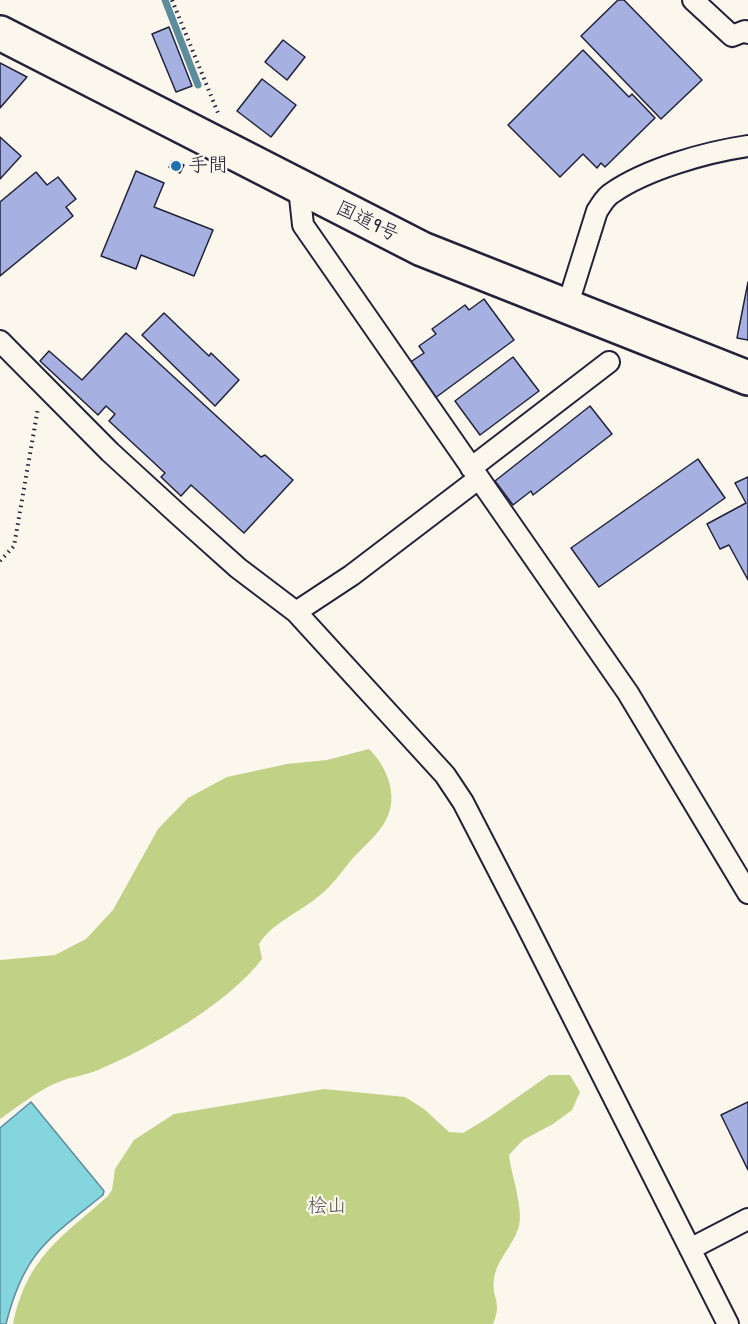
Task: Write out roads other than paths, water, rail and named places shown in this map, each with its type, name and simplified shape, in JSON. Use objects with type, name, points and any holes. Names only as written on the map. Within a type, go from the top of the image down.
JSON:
[{"type":"highway","name":"国道9号","points":[[0,33],[422,249],[748,378]]},
{"type":"street","points":[[693,0],[732,36],[748,33]]},
{"type":"street","points":[[567,307],[597,211],[606,198],[646,175],[719,150],[748,146]]},
{"type":"street","points":[[299,188],[303,225],[380,332],[474,473],[628,693],[748,894]]},
{"type":"street","points":[[0,341],[111,452],[181,517],[238,568],[296,612],[445,775],[463,802],[728,1324]]},
{"type":"street","points":[[296,612],[352,575],[609,362]]},
{"type":"street","points":[[690,1249],[748,1219]]},
{"type":"water","points":[[31,1102],[104,1191],[103,1195],[53,1236],[30,1263],[13,1300],[6,1324],[0,1324],[0,1128]]},
{"type":"waterway","points":[[165,0],[198,85]]},
{"type":"place","name":"手間","points":[[176,166]]},
{"type":"park label","name":"桧山","points":[[327,1207]]}]
